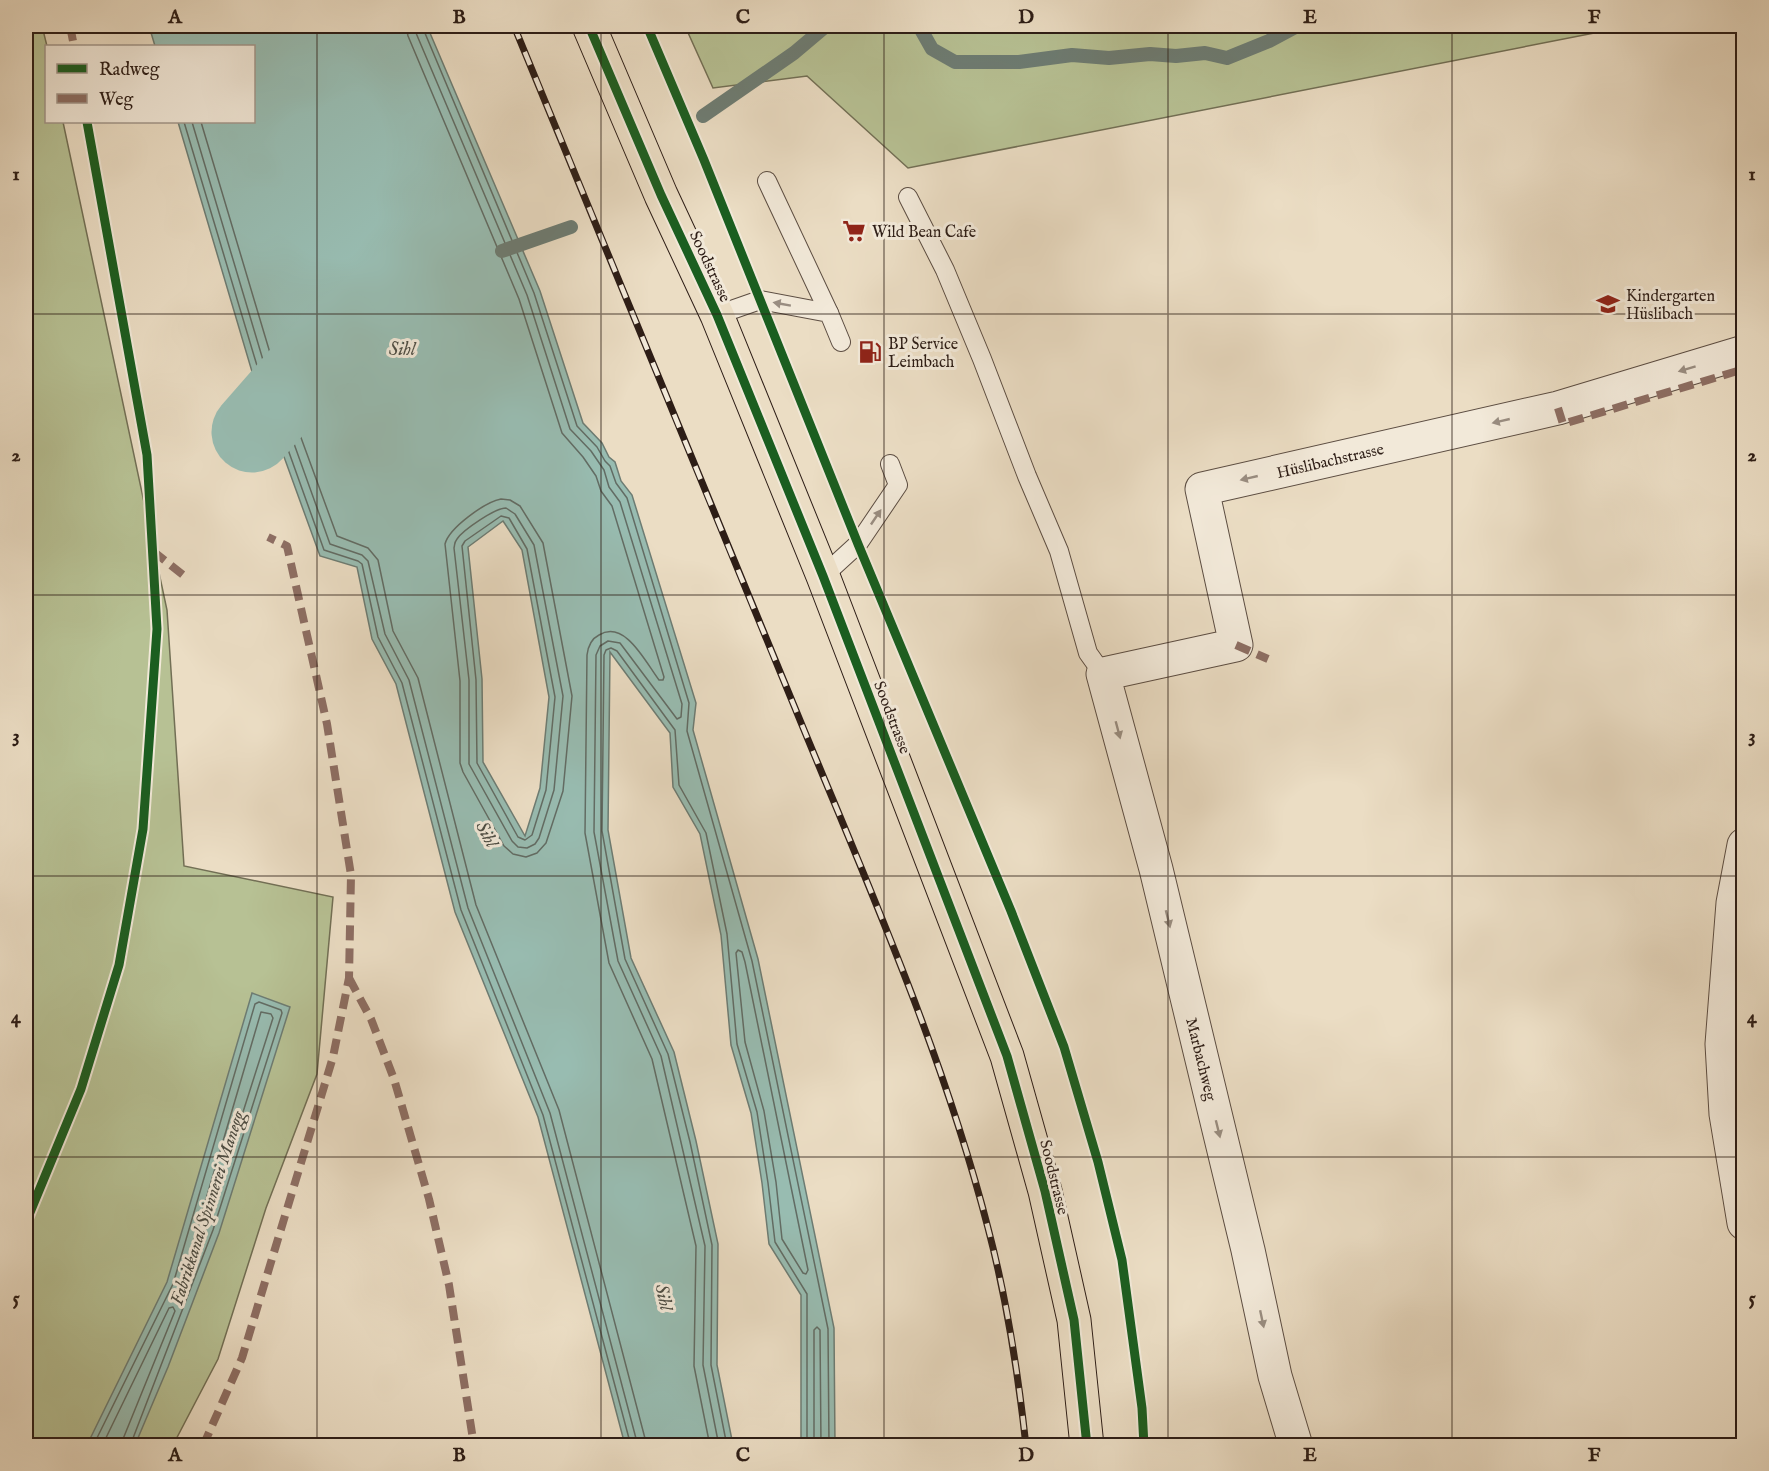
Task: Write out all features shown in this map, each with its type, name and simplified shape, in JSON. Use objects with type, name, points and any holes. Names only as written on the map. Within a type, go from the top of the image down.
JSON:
[{"type":"main road","name":"Soodstrasse","points":[[589,26],[661,195],[717,315],[823,576],[1007,1056],[1045,1191],[1074,1320],[1087,1446]]},
{"type":"street","name":"Hüslibachstrasse","points":[[1102,674],[1236,645],[1202,489],[1558,408],[1743,352]]},
{"type":"street","name":"Marbachweg","points":[[1102,674],[1159,880],[1245,1238],[1275,1376],[1296,1446]]},
{"type":"street","points":[[1743,845],[1733,903],[1722,1044],[1726,1114],[1743,1223]]},
{"type":"lane","points":[[767,181],[841,342]]},
{"type":"lane","points":[[908,197],[945,270],[982,358],[1027,476],[1059,551],[1088,653],[1102,674]]},
{"type":"lane","points":[[717,315],[760,300],[829,313]]},
{"type":"lane","points":[[823,576],[858,544],[898,485],[890,464]]},
{"type":"green space","points":[[26,26],[42,26],[47,45],[45,123],[63,123],[167,610],[184,866],[333,897],[317,1074],[266,1208],[218,1359],[173,1445],[26,1445]]},
{"type":"green space","points":[[685,26],[1630,26],[908,168],[807,76],[713,88]]},
{"type":"water","name":"Sihl","points":[[149,26],[427,26],[540,291],[583,423],[602,443],[609,457],[615,462],[621,481],[632,495],[696,703],[693,730],[758,959],[834,1328],[835,1445],[801,1445],[801,1295],[769,1244],[751,1113],[731,1045],[721,935],[700,834],[673,787],[670,733],[610,652],[608,830],[631,958],[674,1052],[718,1244],[717,1365],[733,1445],[625,1445],[538,1117],[455,912],[396,684],[372,639],[357,567],[320,556],[275,432],[261,402],[178,123],[255,123],[255,45],[155,45]],"holes":[[[503,521],[522,550],[549,697],[540,788],[525,836],[483,762],[482,679],[468,547]]]},
{"type":"water","points":[[252,993],[290,1007],[219,1233],[168,1367],[135,1445],[87,1445],[167,1282]]},
{"type":"waterway","points":[[703,116],[794,53],[826,26]]},
{"type":"waterway","points":[[919,26],[932,49],[955,62],[1019,62],[1072,55],[1109,58],[1150,54],[1176,56],[1205,53],[1227,58],[1269,41],[1297,26]]},
{"type":"waterway","points":[[502,251],[571,227]]},
{"type":"waterway","name":"Fabrikkanal Spinnerei Manegg","points":[[252,432],[341,330]]},
{"type":"railway","points":[[514,26],[875,900],[925,1030],[969,1161],[995,1255],[1011,1336],[1026,1446]]},
{"type":"marked path","points":[[70,26],[74,45]]},
{"type":"marked path","points":[[1558,408],[1563,424],[1744,369]]},
{"type":"marked path","points":[[203,1446],[242,1358],[333,1057],[349,978],[351,875],[327,724],[287,546],[268,537]]},
{"type":"marked path","points":[[153,551],[188,579]]},
{"type":"marked path","points":[[1236,645],[1268,659]]},
{"type":"marked path","points":[[349,978],[371,1019],[394,1079],[429,1199],[449,1285],[474,1446]]},
{"type":"cycle path","points":[[589,26],[661,195],[717,315],[823,576],[1007,1056],[1045,1191],[1074,1320],[1087,1446]]},
{"type":"cycle path","points":[[647,26],[704,160],[858,544],[1011,911],[1064,1047],[1098,1162],[1122,1260],[1142,1408],[1144,1446]]},
{"type":"cycle path","points":[[26,1222],[81,1089],[119,965],[143,829],[157,629],[147,455],[87,123]]},
{"type":"place","name":"Wild Bean Cafe","points":[[854,231]]},
{"type":"place","name":"Kindergarten Hüslibach","points":[[1608,304]]},
{"type":"place","name":"BP Service Leimbach","points":[[870,352]]}]
